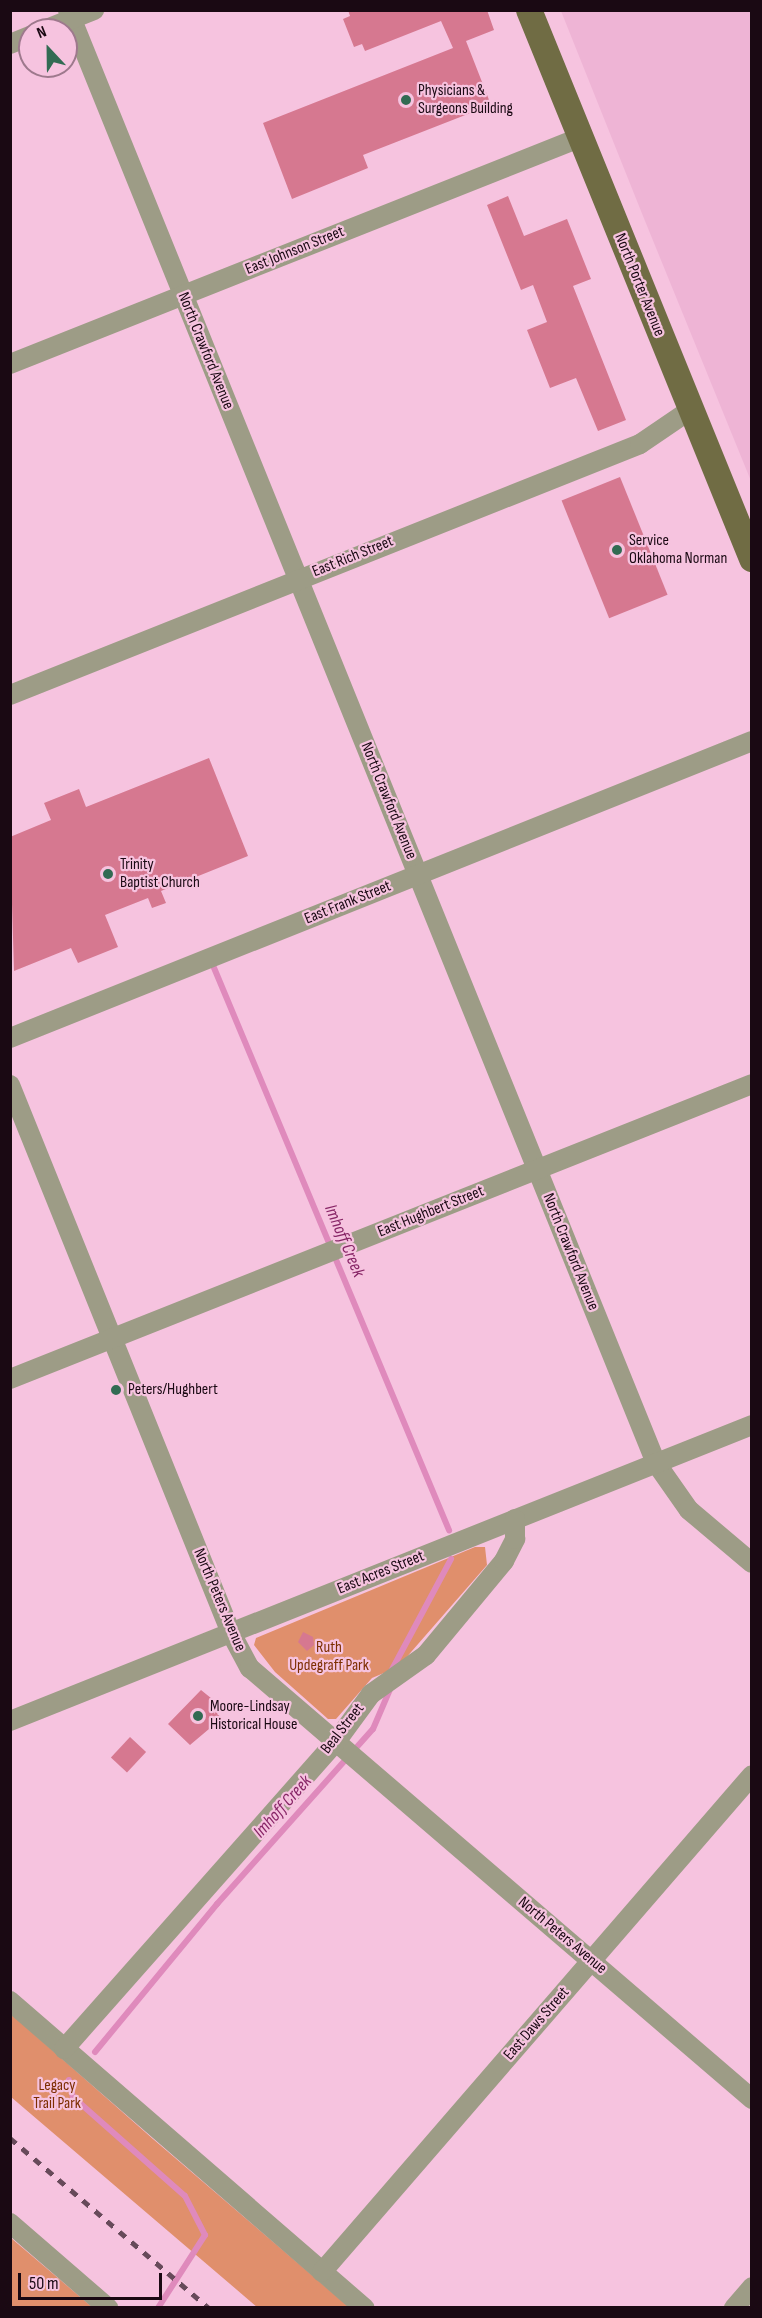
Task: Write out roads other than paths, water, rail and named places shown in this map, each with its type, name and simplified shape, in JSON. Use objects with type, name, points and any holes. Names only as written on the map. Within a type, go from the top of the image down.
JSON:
[{"type":"main road","name":"North Porter Avenue","points":[[529,10],[579,138],[752,559]]},
{"type":"street","points":[[70,15],[94,10]]},
{"type":"street","name":"North Crawford Avenue","points":[[70,15],[656,1463],[676,1496],[752,1563]]},
{"type":"street","name":"East Johnson Street","points":[[10,364],[579,138]]},
{"type":"street","name":"East Rich Street","points":[[10,695],[640,444],[690,410]]},
{"type":"street","name":"East Frank Street","points":[[10,1038],[752,741]]},
{"type":"street","name":"East Hughbert Street","points":[[10,1379],[752,1084]]},
{"type":"street","name":"North Peters Avenue","points":[[10,1085],[231,1633],[250,1668],[752,2099]]},
{"type":"street","name":"East Acres Street","points":[[10,1721],[752,1425]]},
{"type":"street","name":"Beal Street","points":[[64,2049],[339,1746],[371,1694],[408,1669],[504,1561],[515,1539],[515,1519]]},
{"type":"street","name":"East Daws Street","points":[[322,2272],[752,1775]]},
{"type":"street","points":[[10,2001],[364,2307]]},
{"type":"street","points":[[10,2223],[108,2307]]},
{"type":"street","points":[[734,2307],[752,2287]]},
{"type":"waterway","name":"Imhoff Creek","points":[[212,963],[449,1530]]},
{"type":"waterway","name":"Imhoff Creek","points":[[388,1677],[451,1559]]},
{"type":"waterway","name":"Imhoff Creek","points":[[95,2052],[217,1904],[373,1729],[391,1687]]},
{"type":"waterway","name":"Imhoff Creek","points":[[69,2080],[73,2097],[185,2196],[205,2235],[158,2308]]},
{"type":"railway","points":[[10,2138],[209,2308]]},
{"type":"place","name":"Physicians & Surgeons Building","points":[[406,100]]},
{"type":"place","name":"Service Oklahoma Norman","points":[[617,550]]},
{"type":"place","name":"Trinity Baptist Church","points":[[108,874]]},
{"type":"place","name":"Peters/Hughbert","points":[[116,1390]]},
{"type":"place","name":"Moore-Lindsay Historical House","points":[[198,1716]]},
{"type":"park label","name":"Ruth Updegraff Park","points":[[329,1657]]},
{"type":"park label","name":"Legacy Trail Park","points":[[57,2095]]}]
